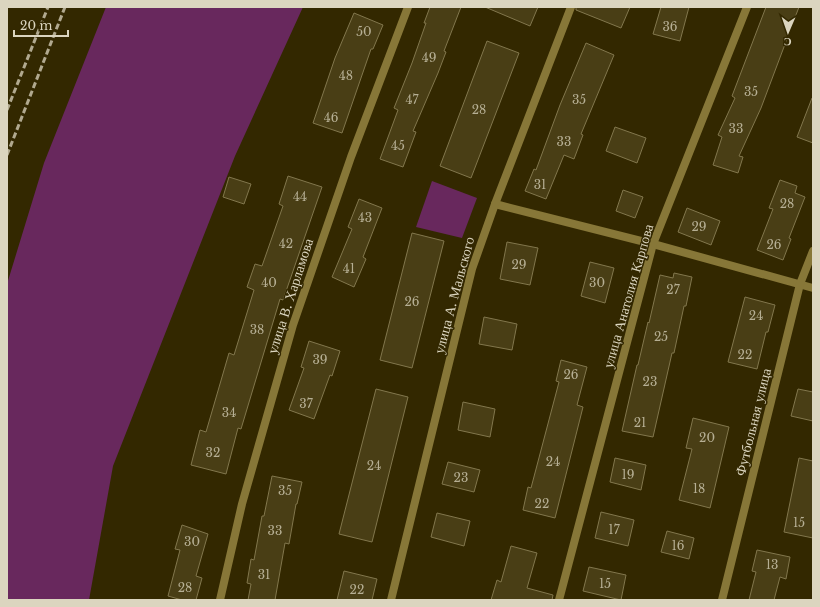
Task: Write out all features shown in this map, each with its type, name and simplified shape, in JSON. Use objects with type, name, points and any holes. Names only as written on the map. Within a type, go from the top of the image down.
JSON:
[{"type":"street","name":"улица В. Харламова","points":[[220,600],[242,504],[293,325],[351,157],[408,7]]},
{"type":"street","name":"улица А. Мальского","points":[[391,600],[472,269],[495,204],[571,7]]},
{"type":"street","name":"улица Анатолия Карпова","points":[[559,600],[653,244],[747,7]]},
{"type":"street","points":[[495,204],[653,244],[813,288]]},
{"type":"street","name":"Футбольная улица","points":[[722,600],[800,284],[813,251]]},
{"type":"shaded area","points":[[106,7],[303,7],[235,156],[113,466],[89,600],[7,600],[7,284],[44,163]]},
{"type":"shaded area","points":[[432,181],[477,198],[462,238],[416,227]]},
{"type":"building","points":[[430,7],[461,7],[444,51],[446,52],[438,73],[413,131],[416,132],[403,167],[380,159],[398,110],[394,108],[412,63]]},
{"type":"building","points":[[485,7],[538,7],[530,26]]},
{"type":"building","points":[[576,7],[630,7],[621,28],[576,10]]},
{"type":"building","points":[[661,7],[689,7],[680,41],[653,34]]},
{"type":"building","points":[[766,7],[799,7],[761,108],[739,156],[743,157],[738,173],[713,165],[722,137],[718,135],[735,98],[732,96]]},
{"type":"building","points":[[354,13],[383,25],[373,49],[371,49],[342,133],[313,123],[335,58]]},
{"type":"building","points":[[487,41],[519,53],[471,178],[440,166]]},
{"type":"building","points":[[586,43],[614,55],[581,134],[583,135],[574,159],[564,155],[546,199],[525,191],[534,169],[536,170],[560,105]]},
{"type":"building","points":[[813,98],[813,143],[797,137]]},
{"type":"building","points":[[615,127],[646,138],[637,163],[606,151]]},
{"type":"building","points":[[288,176],[322,187],[283,300],[280,299],[241,429],[238,428],[226,474],[191,465],[200,430],[206,432],[229,353],[234,355],[254,290],[247,287],[255,264],[262,266],[283,206],[279,204]]},
{"type":"building","points":[[229,177],[251,184],[244,204],[223,197]]},
{"type":"building","points":[[780,180],[797,186],[795,193],[805,197],[789,238],[791,239],[783,260],[757,250],[773,209],[769,208]]},
{"type":"building","points":[[623,190],[643,197],[635,218],[616,211]]},
{"type":"building","points":[[359,199],[382,208],[363,257],[366,259],[354,287],[332,277],[352,229],[348,227]]},
{"type":"building","points":[[687,208],[720,221],[711,245],[678,232]]},
{"type":"building","points":[[412,233],[444,241],[412,368],[380,360]]},
{"type":"building","points":[[507,242],[538,248],[530,285],[500,279]]},
{"type":"building","points":[[590,262],[614,268],[605,303],[581,296]]},
{"type":"building","points":[[674,273],[692,277],[674,353],[672,353],[653,437],[622,431],[660,275],[673,278]]},
{"type":"building","points":[[745,297],[775,305],[768,332],[766,332],[757,369],[728,362]]},
{"type":"building","points":[[484,317],[517,324],[512,350],[479,344]]},
{"type":"building","points":[[309,341],[340,351],[332,376],[330,375],[314,419],[289,410],[304,368],[301,367]]},
{"type":"building","points":[[561,360],[587,367],[577,405],[583,407],[555,518],[523,510],[528,487],[531,488],[559,382],[556,381]]},
{"type":"building","points":[[376,389],[408,397],[372,542],[339,534]]},
{"type":"building","points":[[798,389],[813,392],[813,421],[791,416]]},
{"type":"building","points":[[463,402],[495,409],[490,437],[458,430]]},
{"type":"building","points":[[693,418],[729,427],[710,508],[679,500],[692,449],[686,448]]},
{"type":"building","points":[[615,458],[646,465],[641,490],[610,482]]},
{"type":"building","points":[[799,458],[813,461],[813,538],[784,532]]},
{"type":"building","points":[[448,462],[480,470],[474,492],[442,484]]},
{"type":"building","points":[[272,476],[302,482],[296,504],[289,544],[285,543],[275,600],[248,600],[251,584],[247,583],[251,559],[254,560],[262,516],[264,516]]},
{"type":"building","points":[[601,512],[634,520],[628,546],[595,538]]},
{"type":"building","points":[[437,513],[470,521],[464,546],[431,537]]},
{"type":"building","points":[[182,525],[208,534],[196,576],[202,578],[196,600],[182,600],[168,596],[180,550],[175,549]]},
{"type":"building","points":[[667,531],[694,538],[689,559],[661,552]]},
{"type":"building","points":[[511,546],[537,553],[527,588],[553,595],[552,600],[491,600],[497,580],[501,582]]},
{"type":"building","points":[[757,550],[790,557],[786,579],[780,577],[774,600],[749,600],[756,572],[752,571]]},
{"type":"building","points":[[589,567],[626,575],[621,600],[583,591]]},
{"type":"building","points":[[344,571],[377,579],[372,600],[337,600]]},
{"type":"railway","points":[[7,110],[48,7]]},
{"type":"railway","points":[[7,155],[65,7]]}]
